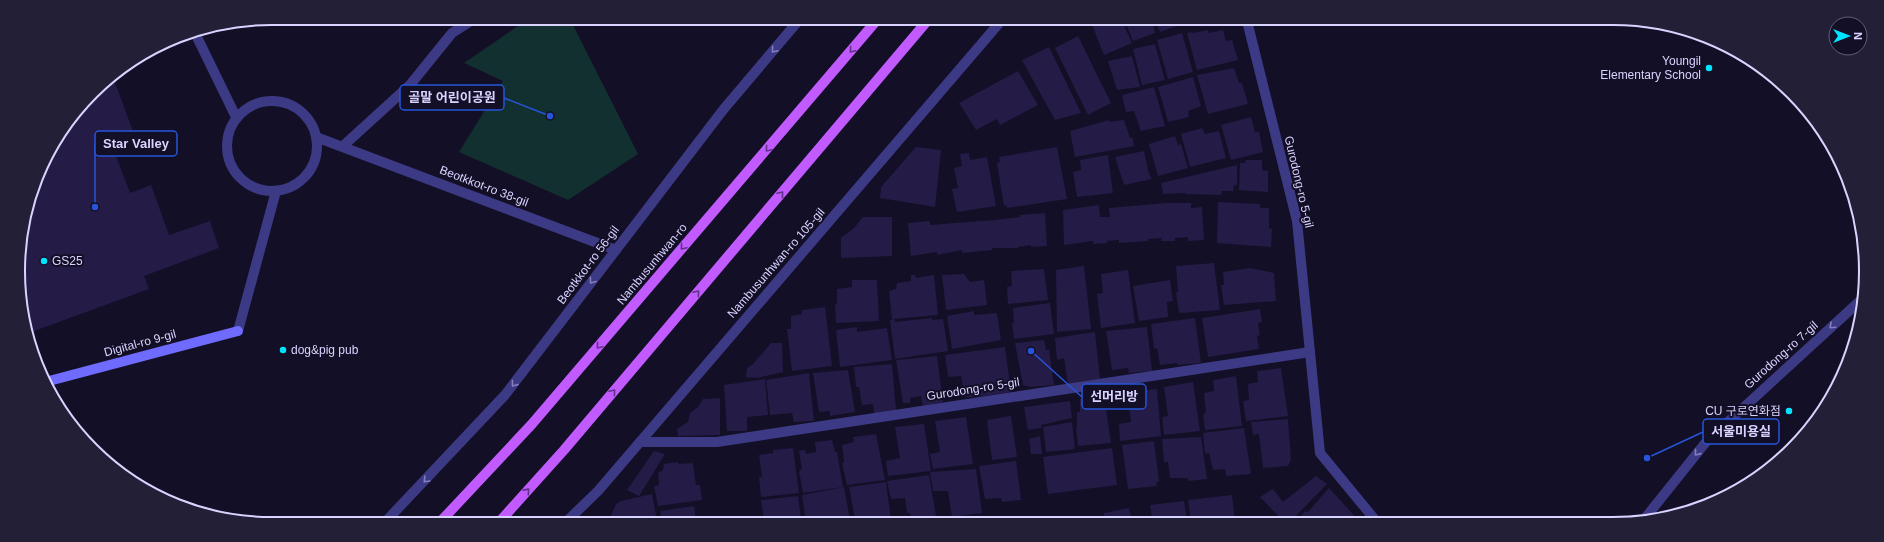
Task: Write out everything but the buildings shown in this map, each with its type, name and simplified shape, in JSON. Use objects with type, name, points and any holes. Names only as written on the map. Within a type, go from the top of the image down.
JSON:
[{"type":"main road","name":"Nambusunhwan-ro","points":[[445,517],[532,424],[873,25]]},
{"type":"main road","points":[[504,517],[564,450],[924,25]]},
{"type":"street","points":[[343,146],[410,85],[452,34],[465,25]]},
{"type":"street","name":"Beotkkot-ro 56-gil","points":[[391,517],[505,395],[723,110],[795,25]]},
{"type":"street","name":"Nambusunhwan-ro 105-gil","points":[[571,517],[598,491],[997,25]]},
{"type":"street","name":"Gurodong-ro 5-gil","points":[[1248,25],[1296,221],[1320,453],[1373,517]]},
{"type":"street","points":[[197,36],[236,117]]},
{"type":"street","points":[[276,100],[291,104],[303,112],[312,123],[316,137],[317,152],[312,167],[303,179],[291,187],[276,191],[266,191],[255,188],[243,181],[234,170],[228,157],[227,142],[230,128],[236,117],[248,107],[261,101],[276,100]]},
{"type":"street","name":"Beotkkot-ro 38-gil","points":[[316,137],[616,250]]},
{"type":"street","name":"Digital-ro 9-gil","points":[[50,381],[238,331],[276,191]]},
{"type":"street","name":"Gurodong-ro 7-gil","points":[[1648,514],[1706,442],[1857,304]]},
{"type":"street","name":"Gurodong-ro 5-gil","points":[[640,442],[717,442],[1310,352]]},
{"type":"green space","points":[[519,25],[573,25],[638,154],[568,200],[459,152],[503,81],[464,63]]},
{"type":"place","name":"Youngil Elementary School","points":[[1709,68]]},
{"type":"place","name":"골말 어린이공원","points":[[550,116]]},
{"type":"place","name":"Star Valley","points":[[95,207]]},
{"type":"place","name":"GS25","points":[[44,261]]},
{"type":"place","name":"dog&pig pub","points":[[283,350]]},
{"type":"place","name":"선머리방","points":[[1031,351]]},
{"type":"place","name":"CU 구로연화점","points":[[1789,411]]},
{"type":"place","name":"서울미용실","points":[[1647,458]]}]
